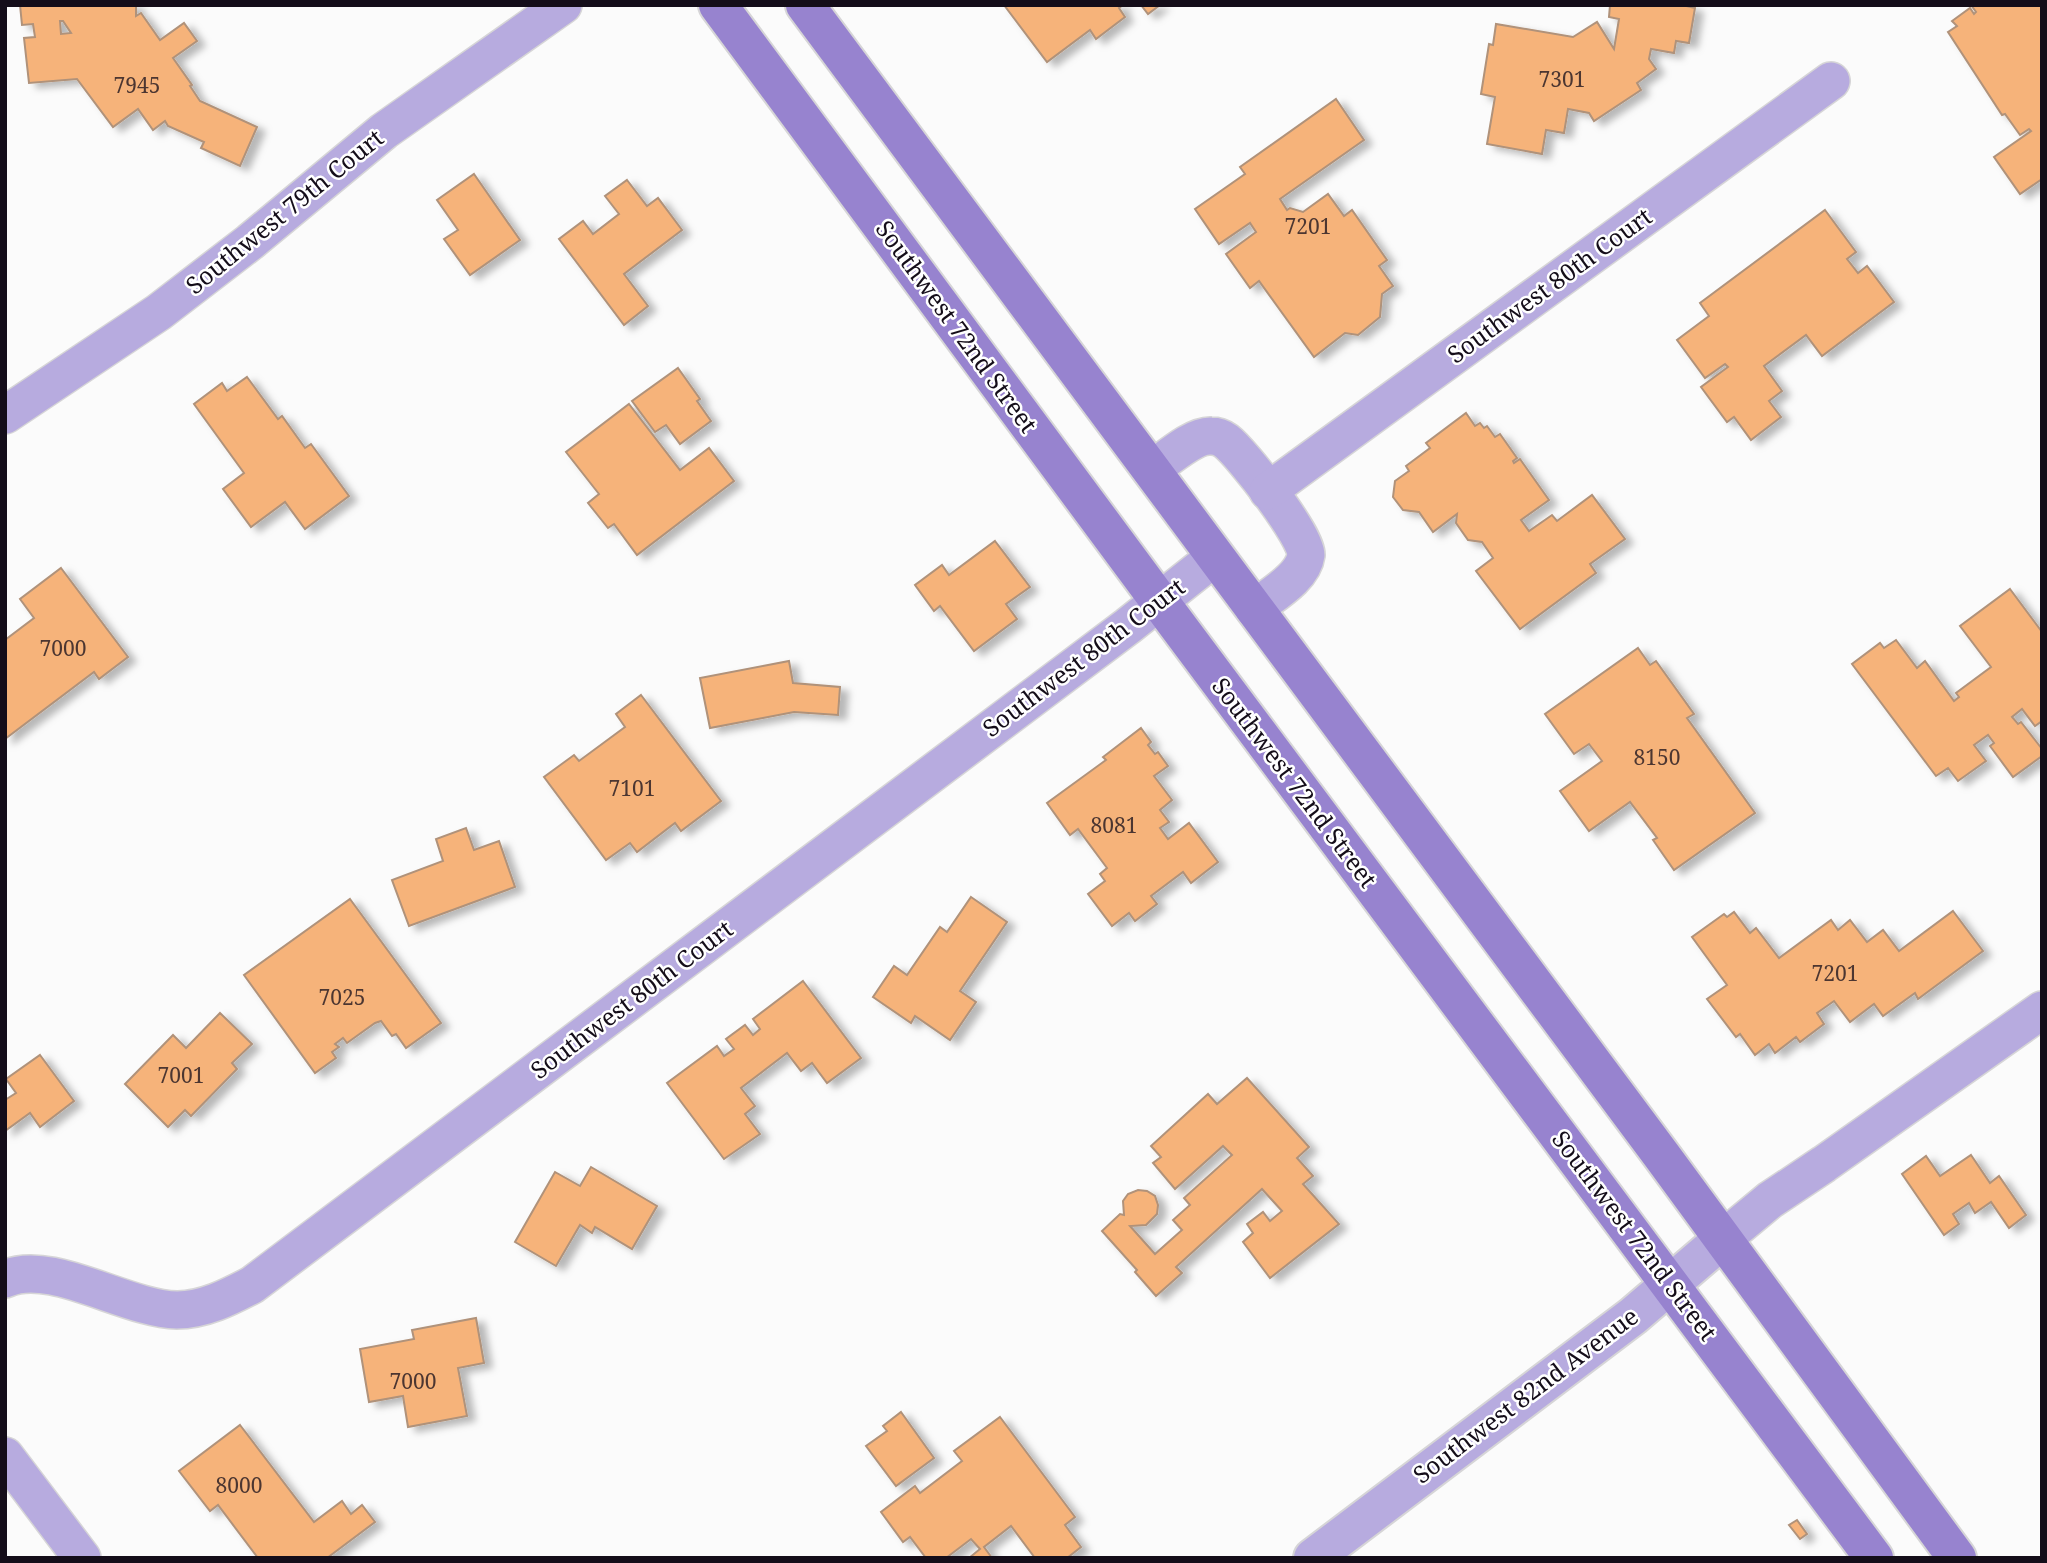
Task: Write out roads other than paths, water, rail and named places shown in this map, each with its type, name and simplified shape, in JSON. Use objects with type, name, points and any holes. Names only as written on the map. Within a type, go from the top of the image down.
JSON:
[{"type":"main road","name":"Southwest 72nd Street","points":[[718,5],[1160,603],[1874,1558]]},
{"type":"main road","points":[[805,5],[1723,1239],[1957,1558]]},
{"type":"street","name":"Southwest 79th Court","points":[[5,415],[159,312],[250,242],[384,131],[563,5]]},
{"type":"street","name":"Southwest 80th Court","points":[[1268,491],[1831,81]]},
{"type":"street","points":[[1151,470],[1200,437],[1213,436],[1223,439],[1233,447],[1268,491],[1300,536],[1306,549],[1306,558],[1299,571],[1254,609]]},
{"type":"street","name":"Southwest 80th Court","points":[[5,1279],[25,1274],[53,1276],[133,1303],[178,1310],[212,1304],[252,1285],[1160,603],[1215,557]]},
{"type":"street","name":"Southwest 82nd Avenue","points":[[1313,1558],[1619,1327],[1763,1205],[2042,1010]]},
{"type":"street","points":[[5,1456],[82,1558]]}]
